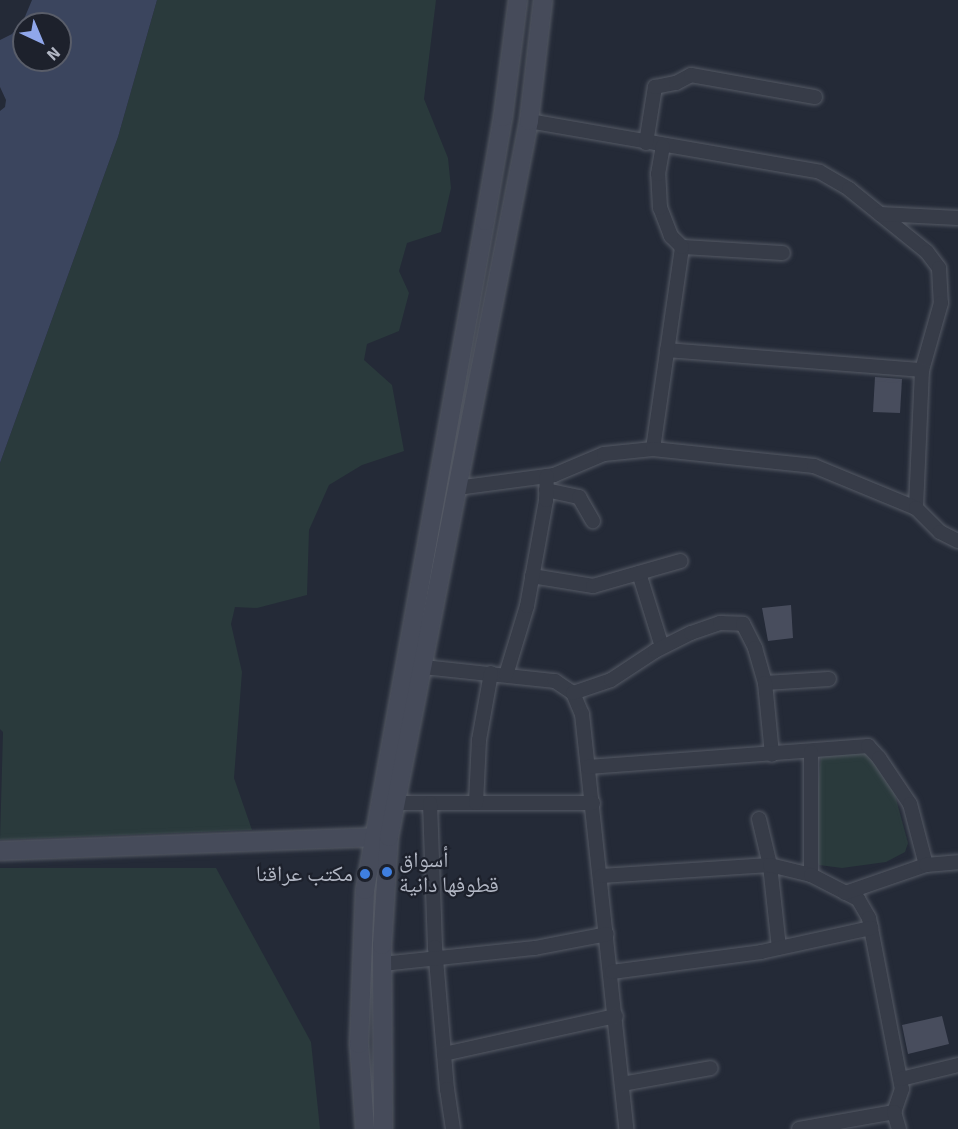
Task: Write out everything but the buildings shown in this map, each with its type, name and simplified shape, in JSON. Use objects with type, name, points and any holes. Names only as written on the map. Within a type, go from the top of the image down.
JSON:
[{"type":"street","points":[[383,1129],[381,837],[395,803],[503,117],[518,0]]},
{"type":"street","points":[[365,1129],[359,1044],[365,890],[381,837],[415,666],[457,488],[529,121],[543,0]]},
{"type":"street","points":[[646,143],[655,87],[676,84],[691,75],[815,97]]},
{"type":"street","points":[[529,121],[820,172],[849,189],[927,252],[939,268],[940,303],[922,370],[916,508]]},
{"type":"street","points":[[663,146],[658,174],[660,208],[671,236],[682,247],[783,253]]},
{"type":"street","points":[[880,214],[958,218]]},
{"type":"street","points":[[653,449],[682,247]]},
{"type":"street","points":[[667,350],[922,370]]},
{"type":"street","points":[[457,488],[546,483],[604,454],[653,449],[814,466],[916,508],[940,532],[958,541]]},
{"type":"street","points":[[546,483],[579,497],[593,521]]},
{"type":"street","points":[[506,675],[527,606],[546,483]]},
{"type":"street","points":[[532,576],[593,586],[681,561]]},
{"type":"street","points":[[639,573],[662,647]]},
{"type":"street","points":[[573,693],[611,680],[662,647],[720,622],[743,624],[755,648],[765,683],[772,755]]},
{"type":"street","points":[[415,666],[555,681],[573,693],[582,714],[612,972],[626,1129]]},
{"type":"street","points":[[476,803],[479,740],[491,673]]},
{"type":"street","points":[[765,683],[830,679]]},
{"type":"street","points":[[588,767],[868,746],[879,758],[910,804],[926,865]]},
{"type":"street","points":[[811,875],[812,752]]},
{"type":"street","points":[[395,803],[592,803]]},
{"type":"street","points":[[430,803],[436,958],[453,1129]]},
{"type":"street","points":[[759,819],[770,866],[779,948]]},
{"type":"street","points":[[0,851],[381,837]]},
{"type":"street","points":[[846,893],[926,865],[958,862]]},
{"type":"street","points":[[601,876],[770,866],[811,875],[858,899],[869,918],[902,1089],[894,1112],[899,1129]]},
{"type":"street","points":[[612,972],[779,948],[871,928]]},
{"type":"street","points":[[382,964],[535,948],[607,934]]},
{"type":"street","points":[[444,1054],[616,1016]]},
{"type":"street","points":[[900,1079],[958,1065]]},
{"type":"street","points":[[622,1084],[711,1068]]},
{"type":"street","points":[[799,1129],[841,1125],[894,1112]]},
{"type":"shaded area","points":[[157,0],[436,0],[424,99],[448,158],[451,188],[441,232],[407,243],[399,271],[409,293],[399,331],[367,344],[364,360],[392,385],[404,451],[362,465],[329,485],[309,530],[307,595],[257,608],[235,607],[231,624],[242,672],[234,778],[252,830],[0,840],[3,732],[0,729],[0,463],[118,137]]},
{"type":"shaded area","points":[[869,752],[879,765],[895,795],[908,843],[905,852],[886,862],[842,868],[819,865],[816,857],[816,808],[821,755]]},
{"type":"shaded area","points":[[0,868],[216,868],[311,1042],[320,1129],[0,1129]]},
{"type":"water","points":[[32,0],[157,0],[118,137],[0,463],[0,111],[5,107],[6,100],[0,87],[0,40],[12,34],[12,72],[72,72],[72,12],[27,12]]},
{"type":"place","name":"أسواق قطوفها دانية","points":[[387,872]]},
{"type":"place","name":"مكتب عراقنا","points":[[365,874]]}]
